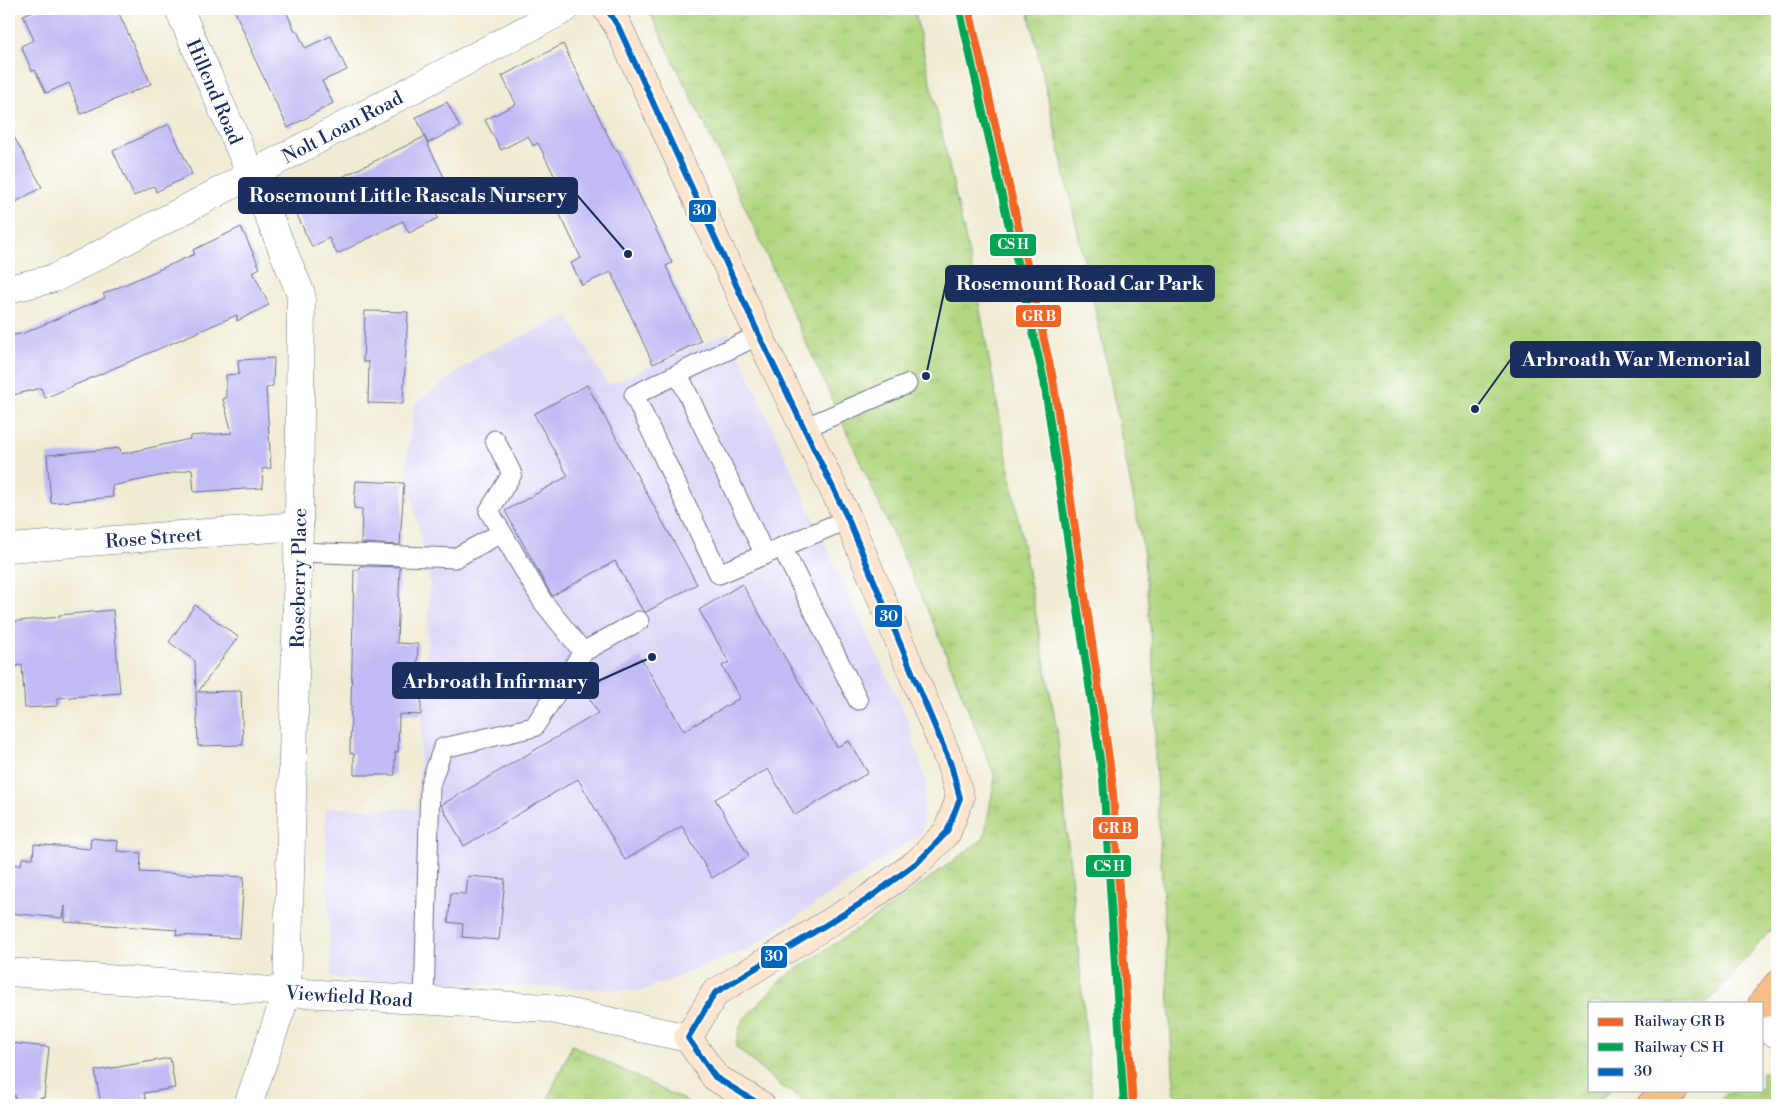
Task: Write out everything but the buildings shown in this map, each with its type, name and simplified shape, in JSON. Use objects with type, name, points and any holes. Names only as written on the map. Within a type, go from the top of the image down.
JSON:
[{"type":"main road","points":[[607,9],[618,26],[758,335],[848,519],[951,765],[960,798],[947,832],[918,862],[868,899],[715,993],[688,1038],[715,1077],[761,1105]]},
{"type":"main road","points":[[1764,1002],[1777,985]]},
{"type":"main road","points":[[1650,1105],[1671,1092]]},
{"type":"street","name":"Hillend Road","points":[[179,9],[251,173]]},
{"type":"street","name":"Nolt Loan Road","points":[[9,289],[55,278],[565,9]]},
{"type":"street","name":"Roseberry Place","points":[[248,1105],[288,992],[299,539],[301,294],[251,173]]},
{"type":"street","name":"Rose Street","points":[[9,548],[299,539]]},
{"type":"street","name":"Viewfield Road","points":[[9,972],[547,1008],[688,1038]]},
{"type":"street","points":[[1764,1025],[1777,1034]]},
{"type":"lane","points":[[758,335],[634,396],[719,574],[848,519]]},
{"type":"lane","points":[[678,374],[773,551],[858,700]]},
{"type":"lane","points":[[804,428],[907,384]]},
{"type":"lane","points":[[495,440],[512,474],[489,512],[543,602],[584,652]]},
{"type":"lane","points":[[299,539],[455,558],[501,533]]},
{"type":"lane","points":[[424,1001],[430,786],[443,748],[534,727],[584,652],[639,621]]},
{"type":"shaded area","points":[[568,316],[608,385],[729,332],[907,719],[926,783],[922,833],[750,948],[641,991],[331,978],[325,808],[417,809],[430,585],[406,466],[414,405],[480,355]]},
{"type":"green space","points":[[648,9],[914,9],[974,277],[1057,730],[1093,1105],[810,1105],[781,1086],[735,1046],[742,1021],[783,978],[889,908],[984,838],[995,777],[936,629],[742,201]]},
{"type":"green space","points":[[1028,9],[1777,9],[1777,922],[1709,1002],[1588,1002],[1588,1092],[1609,1092],[1602,1098],[1586,1105],[1175,1105],[1155,759],[1156,693],[1143,548],[1108,368]]},
{"type":"green space","points":[[572,1045],[694,1105],[545,1105]]},
{"type":"green space","points":[[1764,1072],[1771,1073],[1777,1077],[1777,1105],[1714,1105],[1729,1092],[1764,1092]]},
{"type":"transit line","name":"30","points":[[607,9],[618,26],[759,335],[848,519],[951,765],[960,798],[947,832],[918,862],[868,899],[715,993],[688,1038],[715,1077],[761,1105]]},
{"type":"transit line","points":[[969,9],[1053,379],[1112,778],[1133,1105]]},
{"type":"transit line","points":[[960,11],[1044,381],[1103,779],[1124,1105]]},
{"type":"place","name":"Rosemount Little Rascals Nursery","points":[[628,254]]},
{"type":"place","name":"Rosemount Road Car Park","points":[[926,376]]},
{"type":"place","name":"Arbroath War Memorial","points":[[1475,409]]},
{"type":"place","name":"Arbroath Infirmary","points":[[652,657]]}]
